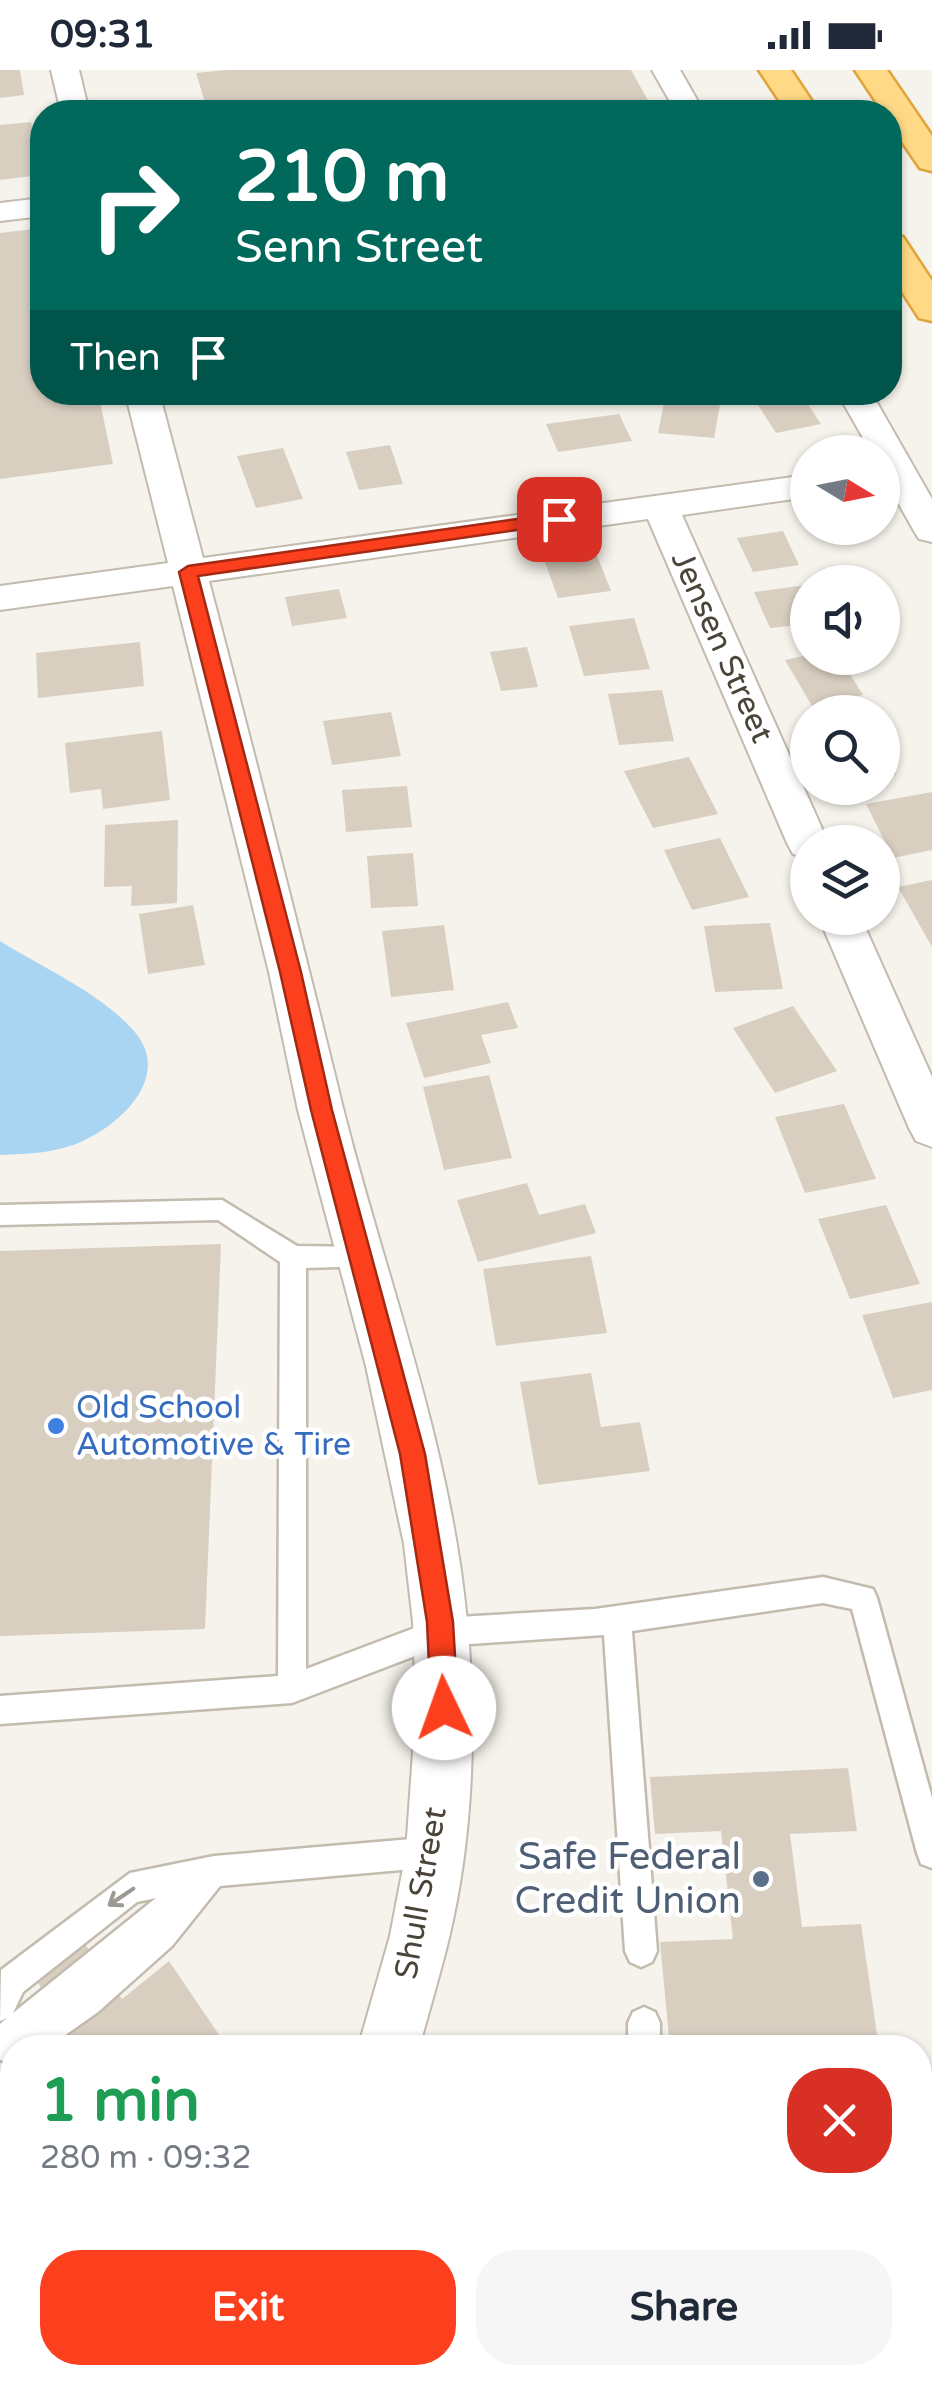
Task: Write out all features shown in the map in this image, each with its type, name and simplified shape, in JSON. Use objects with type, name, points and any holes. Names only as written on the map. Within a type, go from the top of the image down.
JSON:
[{"type":"highway","points":[[775,70],[795,100]]},
{"type":"highway","points":[[871,70],[891,100]]},
{"type":"highway","points":[[902,117],[932,162]]},
{"type":"highway","points":[[902,264],[932,310]]},
{"type":"street","points":[[66,70],[72,100]]},
{"type":"street","points":[[666,70],[683,100]]},
{"type":"street","points":[[0,212],[30,208]]},
{"type":"street","name":"Shull Street","points":[[145,405],[413,1454],[441,1632],[444,1708],[436,1852],[420,1936],[392,2035]]},
{"type":"street","points":[[860,405],[873,435]]},
{"type":"street","points":[[900,487],[932,531]]},
{"type":"street","points":[[0,598],[790,488]]},
{"type":"street","name":"Jensen Street","points":[[660,506],[800,825]]},
{"type":"street","points":[[847,935],[932,1128]]},
{"type":"lane","points":[[0,1215],[222,1210],[293,1257],[362,1258]]},
{"type":"lane","points":[[292,1689],[293,1257]]},
{"type":"lane","points":[[0,1710],[292,1689],[441,1632],[616,1620],[823,1590],[862,1598],[932,1853]]},
{"type":"lane","points":[[616,1620],[641,1951]]},
{"type":"lane","points":[[0,2006],[12,1981],[130,1888],[214,1871],[436,1852]]},
{"type":"lane","points":[[11,2035],[214,1871]]},
{"type":"lane","points":[[42,2035],[176,1924],[214,1871]]},
{"type":"water","points":[[0,941],[104,1004],[133,1030],[144,1047],[146,1079],[138,1095],[114,1122],[73,1145],[0,1155]]},
{"type":"building","points":[[0,70],[20,70],[24,95],[0,98]]},
{"type":"building","points":[[631,70],[648,100],[204,100],[196,73]]},
{"type":"building","points":[[30,122],[30,176],[0,180],[0,125]]},
{"type":"building","points":[[30,229],[30,405],[101,405],[113,464],[0,479],[0,233]]},
{"type":"building","points":[[664,405],[720,405],[714,438],[658,433]]},
{"type":"building","points":[[758,405],[809,405],[821,424],[776,433]]},
{"type":"building","points":[[619,414],[632,441],[558,452],[546,424]]},
{"type":"building","points":[[390,445],[403,484],[359,490],[346,452]]},
{"type":"building","points":[[283,448],[303,499],[256,508],[237,456]]},
{"type":"building","points":[[783,531],[799,565],[753,572],[737,538]]},
{"type":"building","points":[[596,553],[611,591],[558,598],[544,560]]},
{"type":"building","points":[[790,587],[790,626],[770,628],[754,592]]},
{"type":"building","points":[[339,589],[347,618],[292,626],[285,597]]},
{"type":"building","points":[[634,618],[650,669],[584,676],[569,626]]},
{"type":"building","points":[[140,642],[144,686],[38,698],[36,653]]},
{"type":"building","points":[[527,647],[538,687],[501,691],[490,652]]},
{"type":"building","points":[[794,675],[851,675],[863,695],[806,695]]},
{"type":"building","points":[[662,690],[674,741],[619,745],[608,694]]},
{"type":"building","points":[[391,712],[401,756],[332,765],[323,721]]},
{"type":"building","points":[[162,731],[170,800],[103,809],[101,789],[70,793],[65,743]]},
{"type":"building","points":[[689,757],[718,814],[653,828],[624,771]]},
{"type":"building","points":[[407,786],[412,827],[346,832],[342,790]]},
{"type":"building","points":[[932,792],[932,850],[900,857],[900,825],[876,825],[866,805],[900,805],[900,798]]},
{"type":"building","points":[[178,820],[177,903],[131,906],[132,886],[104,887],[105,825]]},
{"type":"building","points":[[720,838],[749,897],[692,910],[664,850]]},
{"type":"building","points":[[413,853],[418,906],[371,908],[367,856]]},
{"type":"building","points":[[932,880],[932,947],[900,891],[900,887]]},
{"type":"building","points":[[193,905],[205,965],[148,974],[139,914]]},
{"type":"building","points":[[770,923],[783,989],[715,992],[704,926]]},
{"type":"building","points":[[444,925],[454,990],[391,997],[382,931]]},
{"type":"building","points":[[508,1002],[518,1028],[481,1035],[491,1063],[424,1078],[406,1023]]},
{"type":"building","points":[[793,1006],[837,1071],[775,1093],[733,1028]]},
{"type":"building","points":[[489,1075],[512,1158],[444,1170],[423,1087]]},
{"type":"building","points":[[844,1104],[876,1179],[805,1193],[775,1117]]},
{"type":"building","points":[[527,1183],[539,1215],[585,1204],[596,1233],[478,1262],[457,1200]]},
{"type":"building","points":[[886,1205],[920,1284],[850,1299],[818,1219]]},
{"type":"building","points":[[221,1244],[205,1629],[0,1636],[0,1251]]},
{"type":"building","points":[[591,1256],[607,1333],[496,1346],[483,1269]]},
{"type":"building","points":[[932,1302],[932,1390],[893,1398],[862,1315]]},
{"type":"building","points":[[591,1373],[601,1427],[640,1422],[650,1471],[538,1485],[520,1382]]},
{"type":"building","name":"Safe Federal Credit Union","points":[[848,1768],[857,1831],[790,1834],[802,1927],[861,1924],[877,2035],[669,2035],[660,1942],[733,1939],[721,1831],[655,1834],[650,1777]]},
{"type":"building","points":[[79,1935],[122,1999],[169,1961],[219,2035],[71,2035],[31,1972]]},
{"type":"place","name":"Old School Automotive & Tire","points":[[56,1426]]},
{"type":"place","name":"Safe Federal Credit Union","points":[[761,1879]]},
{"type":"route","points":[[444,1708],[440,1622],[413,1454],[322,1110],[291,972],[188,572],[559,519]]}]
